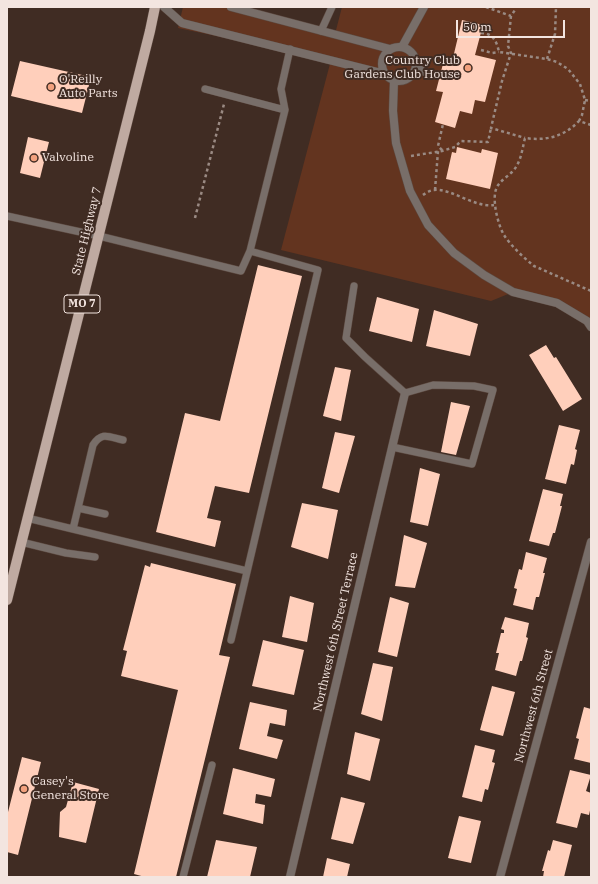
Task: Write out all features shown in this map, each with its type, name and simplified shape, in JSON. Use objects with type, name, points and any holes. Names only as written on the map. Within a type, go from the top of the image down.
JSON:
[{"type":"main road","name":"State Highway 7","points":[[7,600],[11,567],[21,542],[99,236],[155,7]]},
{"type":"street","points":[[164,7],[182,23],[385,74],[394,80],[405,80],[414,73],[416,68],[415,57],[411,52],[402,47],[390,49],[231,7]]},
{"type":"street","points":[[402,47],[424,7]]},
{"type":"street","points":[[385,74],[382,63],[383,58],[390,49]]},
{"type":"street","points":[[416,68],[425,72]]},
{"type":"street","points":[[394,80],[394,111],[396,137],[400,158],[410,191],[428,226],[454,253],[484,275],[513,292],[557,303],[587,321],[591,327]]},
{"type":"street","name":"Northwest 6th Street Terrace","points":[[290,877],[405,393]]},
{"type":"street","name":"Northwest 6th Street","points":[[500,877],[591,542]]},
{"type":"lane","points":[[321,31],[332,7]]},
{"type":"lane","points":[[7,216],[99,236],[241,272],[250,251],[285,110],[281,88],[290,49]]},
{"type":"lane","points":[[205,89],[285,110]]},
{"type":"lane","points":[[231,640],[318,270],[250,251]]},
{"type":"lane","points":[[354,286],[346,338],[405,393],[434,385],[474,386],[493,390],[472,464],[392,447]]},
{"type":"lane","points":[[73,529],[92,445],[99,437],[103,436],[123,440]]},
{"type":"lane","points":[[78,508],[105,514]]},
{"type":"lane","points":[[27,518],[247,571]]},
{"type":"lane","points":[[21,542],[66,553],[95,557]]},
{"type":"lane","points":[[183,877],[212,765]]},
{"type":"path","points":[[486,7],[511,16]]},
{"type":"path","points":[[400,158],[442,151],[455,147],[461,140],[488,142],[502,81],[511,53],[508,46],[511,16],[515,10],[515,7]]},
{"type":"path","points":[[547,59],[555,34],[556,7]]},
{"type":"path","points":[[481,33],[486,33],[492,36],[497,44],[498,52]]},
{"type":"path","points":[[481,50],[492,53],[511,53],[557,62],[568,69],[580,84],[585,100],[582,115],[578,121],[570,129],[554,137],[538,140],[525,138],[491,128]]},
{"type":"path","points":[[195,218],[227,95]]},
{"type":"path","points":[[585,100],[591,102]]},
{"type":"path","points":[[578,121],[591,125]]},
{"type":"path","points":[[442,124],[438,146],[442,151]]},
{"type":"path","points":[[525,138],[519,162],[513,172],[496,188],[494,205],[503,234],[527,261],[534,266],[590,291]]},
{"type":"path","points":[[435,190],[438,151]]},
{"type":"path","points":[[414,199],[435,190],[443,191],[489,206],[494,205]]},
{"type":"shaded area","points":[[183,7],[223,7],[335,34],[342,7],[591,7],[591,327],[557,303],[513,292],[491,301],[281,250],[331,60],[178,28]]},
{"type":"building","name":"Country Club Gardens Club House","points":[[462,20],[483,25],[475,55],[496,60],[485,102],[475,100],[472,114],[460,111],[455,128],[435,122],[443,92],[436,91],[444,60],[452,62]]},
{"type":"building","name":"O'Reilly Auto Parts","points":[[20,61],[91,77],[82,113],[11,96]]},
{"type":"building","name":"Valvoline","points":[[28,137],[49,142],[40,178],[20,173]]},
{"type":"building","points":[[457,147],[481,153],[482,149],[498,153],[490,189],[446,179],[452,152],[456,153]]},
{"type":"building","points":[[258,265],[302,276],[249,493],[215,486],[207,518],[221,521],[215,547],[156,532],[185,413],[220,421]]},
{"type":"building","points":[[377,297],[419,309],[412,342],[369,331]]},
{"type":"building","points":[[434,310],[478,324],[470,356],[426,346]]},
{"type":"building","points":[[546,345],[554,358],[556,357],[582,399],[563,411],[529,355]]},
{"type":"building","points":[[335,367],[351,370],[341,421],[323,416]]},
{"type":"building","points":[[451,402],[470,406],[456,455],[441,452]]},
{"type":"building","points":[[559,425],[580,430],[575,449],[577,450],[574,465],[571,464],[566,484],[545,479]]},
{"type":"building","points":[[335,432],[355,436],[339,493],[322,488]]},
{"type":"building","points":[[420,468],[440,474],[428,526],[410,522]]},
{"type":"building","points":[[543,489],[563,494],[560,506],[562,506],[555,533],[553,533],[549,546],[529,541]]},
{"type":"building","points":[[302,503],[338,510],[328,559],[291,547]]},
{"type":"building","points":[[404,535],[427,543],[415,588],[395,586]]},
{"type":"building","points":[[526,552],[547,558],[539,597],[536,597],[533,610],[513,605],[517,589],[514,588],[519,569],[522,570]]},
{"type":"building","points":[[151,563],[236,584],[219,655],[230,657],[176,877],[145,877],[134,874],[178,690],[121,676],[127,651],[123,650],[145,565],[150,567]]},
{"type":"building","points":[[290,596],[314,603],[307,642],[282,637]]},
{"type":"building","points":[[390,597],[409,603],[397,657],[378,652]]},
{"type":"building","points":[[505,617],[529,623],[526,637],[528,638],[522,661],[520,661],[516,676],[495,670],[499,653],[496,653],[501,633],[504,633],[504,630],[501,629]]},
{"type":"building","points":[[263,640],[304,650],[294,695],[252,686]]},
{"type":"building","points":[[373,663],[393,667],[382,721],[361,714]]},
{"type":"building","points":[[492,686],[515,692],[503,736],[480,730]]},
{"type":"building","points":[[250,702],[287,710],[285,726],[270,723],[267,736],[283,740],[277,759],[239,749]]},
{"type":"building","points":[[584,707],[591,709],[591,763],[574,759],[579,739],[576,738]]},
{"type":"building","points":[[355,732],[380,739],[370,781],[347,774]]},
{"type":"building","points":[[475,745],[495,750],[492,762],[495,763],[488,790],[485,789],[482,802],[462,797]]},
{"type":"building","name":"Casey's General Store","points":[[22,757],[41,762],[18,855],[7,852],[7,816]]},
{"type":"building","points":[[233,768],[275,779],[271,797],[256,794],[255,803],[265,805],[263,824],[223,814]]},
{"type":"building","points":[[570,770],[591,775],[586,791],[591,793],[589,815],[581,813],[577,828],[556,823]]},
{"type":"building","name":"Casey's General Store","points":[[73,782],[99,789],[86,843],[59,837],[60,812],[66,807]]},
{"type":"building","points":[[341,797],[365,803],[353,844],[331,839]]},
{"type":"building","points":[[459,816],[481,821],[471,863],[448,858]]},
{"type":"building","points":[[216,840],[257,847],[250,877],[207,877]]},
{"type":"building","points":[[553,840],[572,845],[564,877],[543,877],[544,871],[542,871],[548,850],[550,851]]},
{"type":"building","points":[[327,858],[350,864],[347,877],[323,877]]},
{"type":"place","name":"Country Club Gardens Club House","points":[[468,68]]},
{"type":"place","name":"O'Reilly Auto Parts","points":[[51,87]]},
{"type":"place","name":"Valvoline","points":[[34,158]]},
{"type":"place","name":"Casey's General Store","points":[[24,789]]}]
